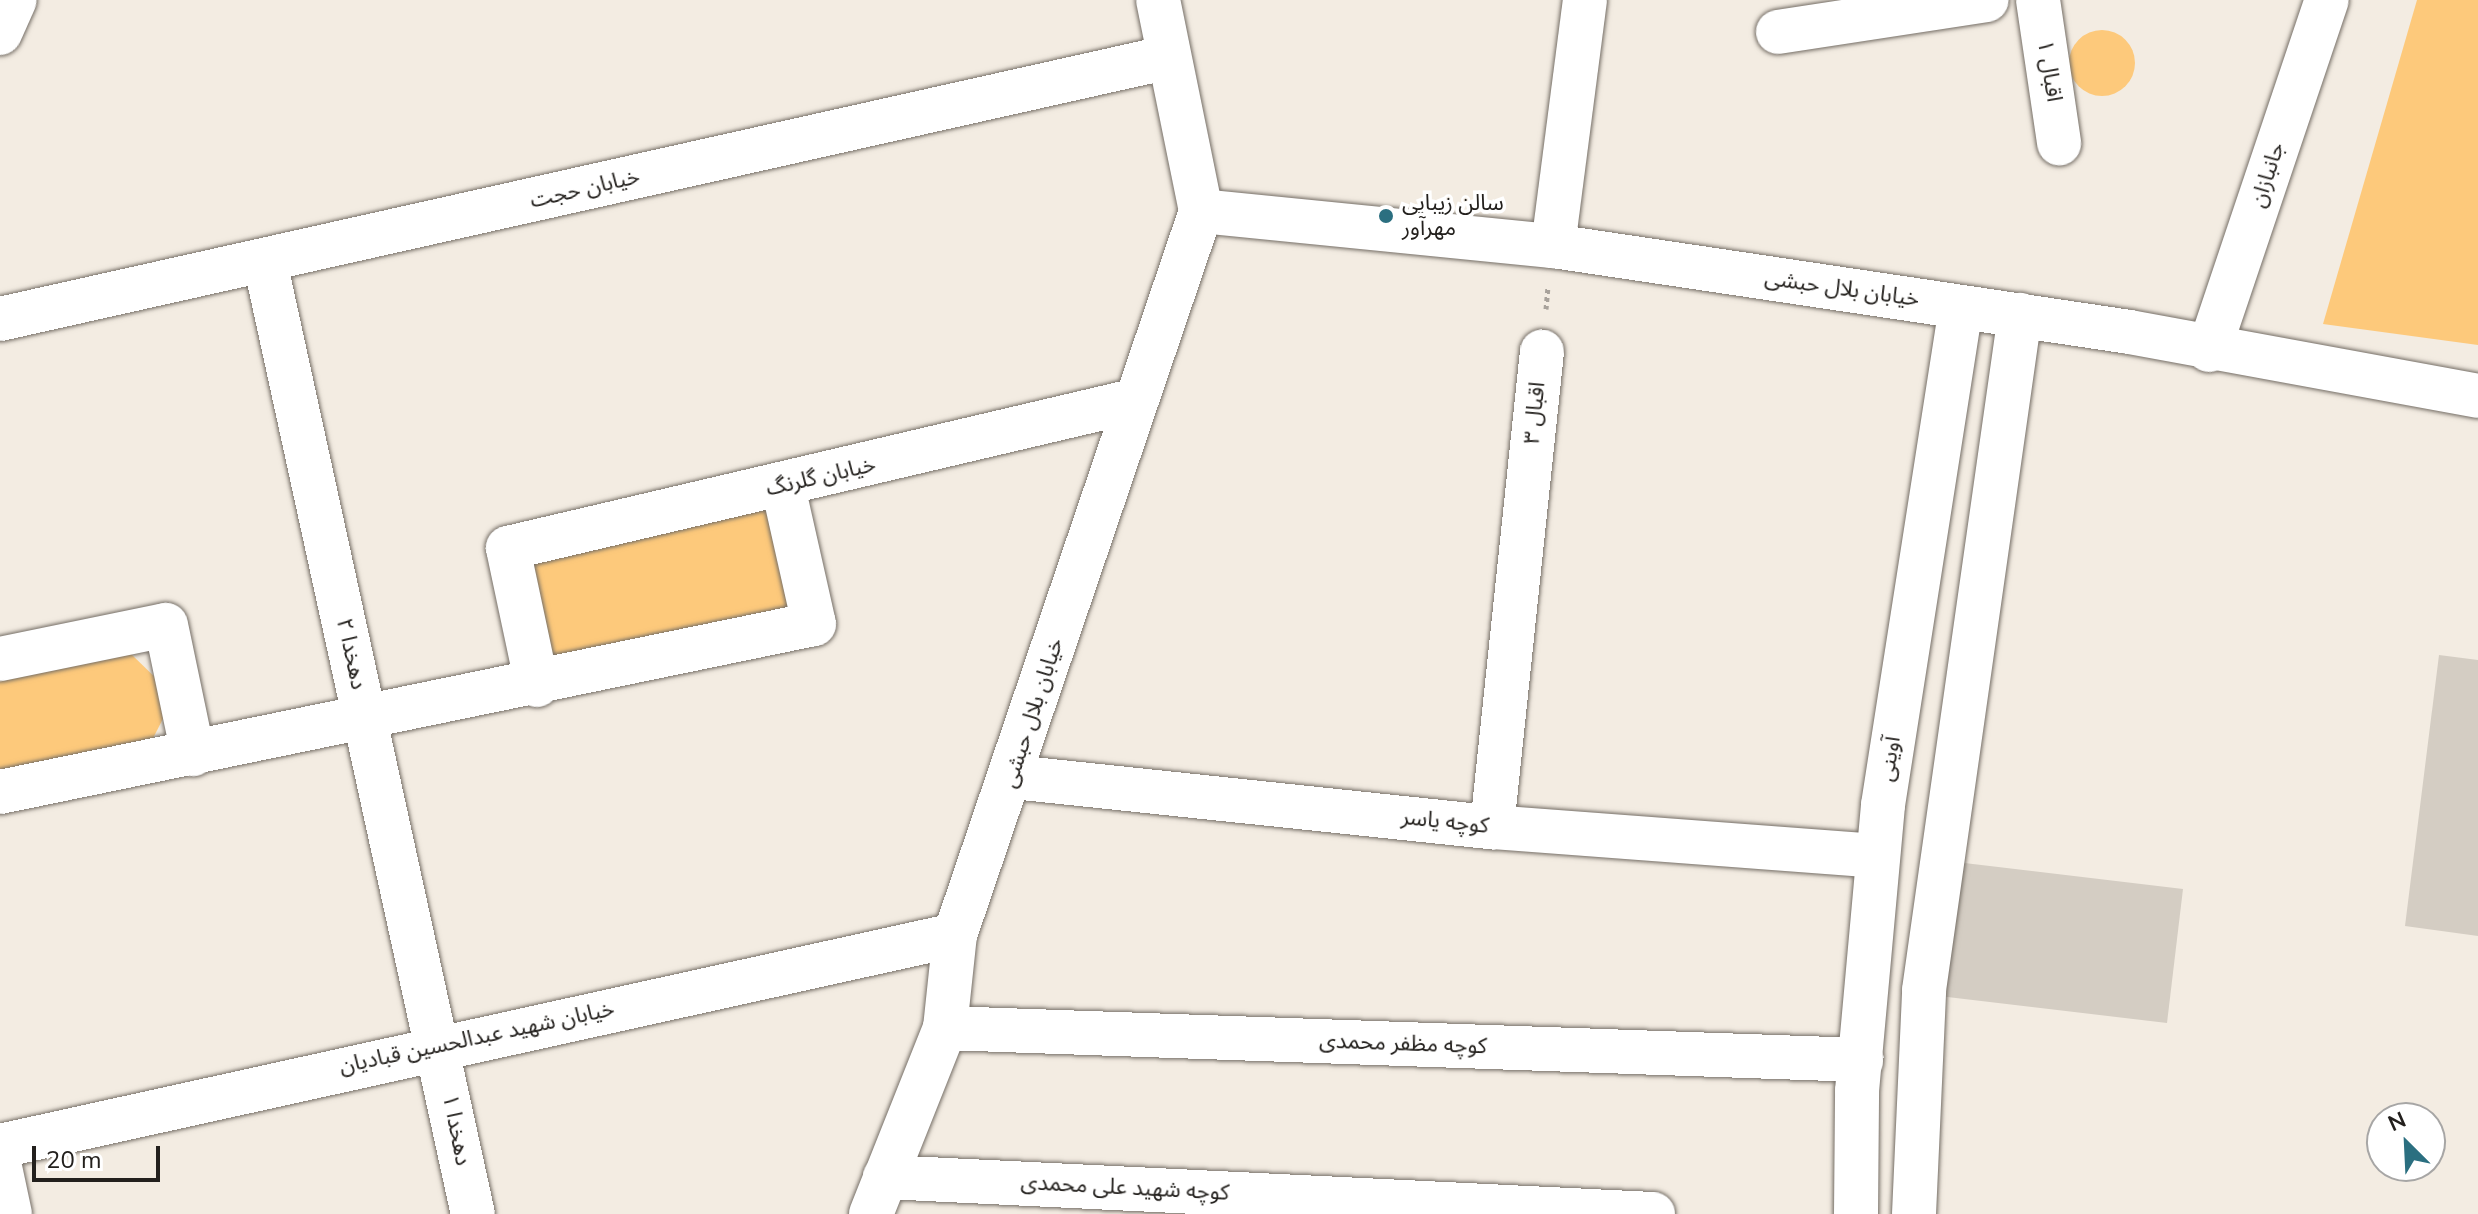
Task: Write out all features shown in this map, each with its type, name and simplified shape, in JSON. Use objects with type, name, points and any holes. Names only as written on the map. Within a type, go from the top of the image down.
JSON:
[{"type":"street","points":[[0,33],[15,0]]},
{"type":"street","points":[[1158,0],[1201,211]]},
{"type":"street","points":[[1553,246],[1585,0]]},
{"type":"street","points":[[1778,32],[1987,0]]},
{"type":"street","name":"اقبال ۱","points":[[2038,0],[2059,143]]},
{"type":"street","name":"جانبازان","points":[[2209,350],[2327,0]]},
{"type":"street","name":"خیابان حجت","points":[[0,319],[1169,57]]},
{"type":"street","name":"خیابان بلال حبشی","points":[[878,1196],[945,1028],[955,935],[1013,777],[1133,401],[1201,211],[1553,246],[2020,315],[2478,396]]},
{"type":"street","name":"دهخدا ۲","points":[[265,262],[439,1045]]},
{"type":"street","name":"آوینی","points":[[1856,1214],[1861,1060],[1878,856],[1961,307]]},
{"type":"street","points":[[1914,1214],[1924,990],[2020,315]]},
{"type":"street","name":"اقبال ۳","points":[[1492,827],[1542,352]]},
{"type":"street","name":"خیابان گلرنگ","points":[[537,685],[508,548],[783,486],[1133,401]]},
{"type":"street","points":[[0,792],[365,721],[814,624],[783,486]]},
{"type":"street","points":[[0,659],[166,625],[193,754]]},
{"type":"street","name":"کوچه یاسر","points":[[1013,777],[1492,827],[1878,856]]},
{"type":"street","name":"خیابان شهید عبدالحسین قبادیان","points":[[0,1146],[439,1045],[955,935]]},
{"type":"street","name":"کوچه مظفر محمدی","points":[[945,1028],[1861,1060]]},
{"type":"street","name":"دهخدا ۱","points":[[439,1045],[473,1214]]},
{"type":"street","points":[[0,1167],[10,1214]]},
{"type":"street","name":"کوچه شهید علی محمدی","points":[[878,1196],[1653,1214]]},
{"type":"path","name":"اقبال ۳","points":[[1542,352],[1553,246]]},
{"type":"shaded area","points":[[2417,0],[2478,0],[2478,345],[2323,324]]},
{"type":"shaded area","points":[[2108,30],[2126,39],[2133,50],[2133,76],[2126,87],[2115,94],[2096,96],[2078,87],[2071,76],[2069,57],[2078,39],[2089,32]]},
{"type":"shaded area","points":[[766,510],[789,612],[552,660],[531,559]]},
{"type":"shaded area","points":[[129,652],[164,686],[169,707],[148,748],[0,777],[0,676]]},
{"type":"building","points":[[2439,655],[2478,660],[2478,936],[2405,926]]},
{"type":"building","points":[[1956,862],[2183,889],[2167,1023],[1939,996]]},
{"type":"place","name":"سالن زیبایی مهرآور","points":[[1386,216]]}]
